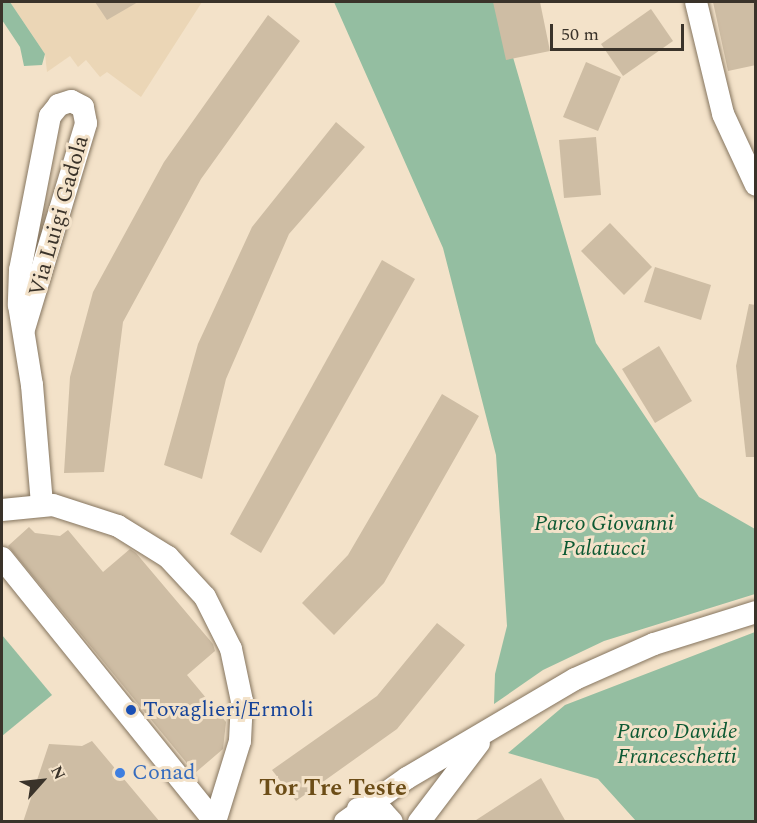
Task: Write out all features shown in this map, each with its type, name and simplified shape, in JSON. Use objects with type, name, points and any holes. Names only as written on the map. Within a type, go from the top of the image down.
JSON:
[{"type":"street","points":[[696,2],[723,114],[756,184]]},
{"type":"street","name":"Via Luigi Gadola","points":[[24,328],[86,123],[82,107],[71,101],[59,105],[50,116],[20,270],[24,328],[42,504]]},
{"type":"street","points":[[2,510],[42,504],[103,520],[149,542],[191,578],[218,619],[235,661],[242,712],[237,752],[215,822]]},
{"type":"street","points":[[2,558],[215,822]]},
{"type":"street","points":[[351,815],[585,675],[654,644],[756,612]]},
{"type":"street","points":[[419,822],[490,730]]},
{"type":"street","points":[[351,815],[383,812],[392,822]]},
{"type":"shaded area","points":[[10,2],[202,2],[141,97],[107,72],[100,77],[86,60],[78,67],[70,56],[47,72],[45,54]]},
{"type":"green space","points":[[2,2],[10,2],[45,54],[42,65],[24,66],[20,47],[2,20]]},
{"type":"green space","name":"Parco Giovanni Palatucci","points":[[334,2],[497,2],[596,343],[699,497],[755,529],[755,594],[604,641],[543,670],[494,704],[495,674],[507,626],[496,455],[443,248]]},
{"type":"green space","name":"Parco Davide Franceschetti","points":[[755,632],[755,821],[636,821],[598,779],[508,753],[565,705]]},
{"type":"green space","points":[[2,635],[52,695],[2,736]]},
{"type":"building","points":[[95,2],[138,2],[107,20]]},
{"type":"building","points":[[493,2],[540,2],[550,51],[506,60]]},
{"type":"building","points":[[713,2],[756,2],[756,65],[728,71]]},
{"type":"building","points":[[651,9],[673,41],[623,76],[601,44]]},
{"type":"building","points":[[268,15],[300,41],[201,179],[123,322],[104,472],[64,473],[70,377],[93,292],[164,162]]},
{"type":"building","points":[[586,62],[621,77],[598,131],[563,117]]},
{"type":"building","points":[[336,122],[365,147],[289,234],[226,379],[202,479],[164,465],[198,344],[252,227]]},
{"type":"building","points":[[596,137],[601,195],[564,198],[559,140]]},
{"type":"building","points":[[610,223],[652,267],[624,295],[581,251]]},
{"type":"building","points":[[382,260],[415,279],[261,553],[230,534]]},
{"type":"building","points":[[655,267],[711,285],[701,320],[644,302]]},
{"type":"building","points":[[749,304],[756,305],[756,457],[746,457],[736,366]]},
{"type":"building","points":[[659,346],[692,401],[655,423],[622,369]]},
{"type":"building","points":[[442,394],[479,416],[384,583],[334,635],[302,603],[348,555]]},
{"type":"building","points":[[29,527],[35,533],[60,536],[68,530],[103,572],[130,549],[136,553],[213,644],[215,651],[187,675],[226,722],[223,749],[195,773],[8,546]]},
{"type":"building","points":[[437,623],[465,645],[397,729],[296,801],[272,770],[377,696]]},
{"type":"building","points":[[92,741],[160,822],[23,822],[49,744],[82,746]]},
{"type":"building","points":[[541,778],[566,822],[473,822]]},
{"type":"place","name":"Tovaglieri/Ermoli","points":[[131,710]]},
{"type":"place","name":"Conad","points":[[120,773]]},
{"type":"district","name":"Tor Tre Teste","points":[[333,789]]}]
